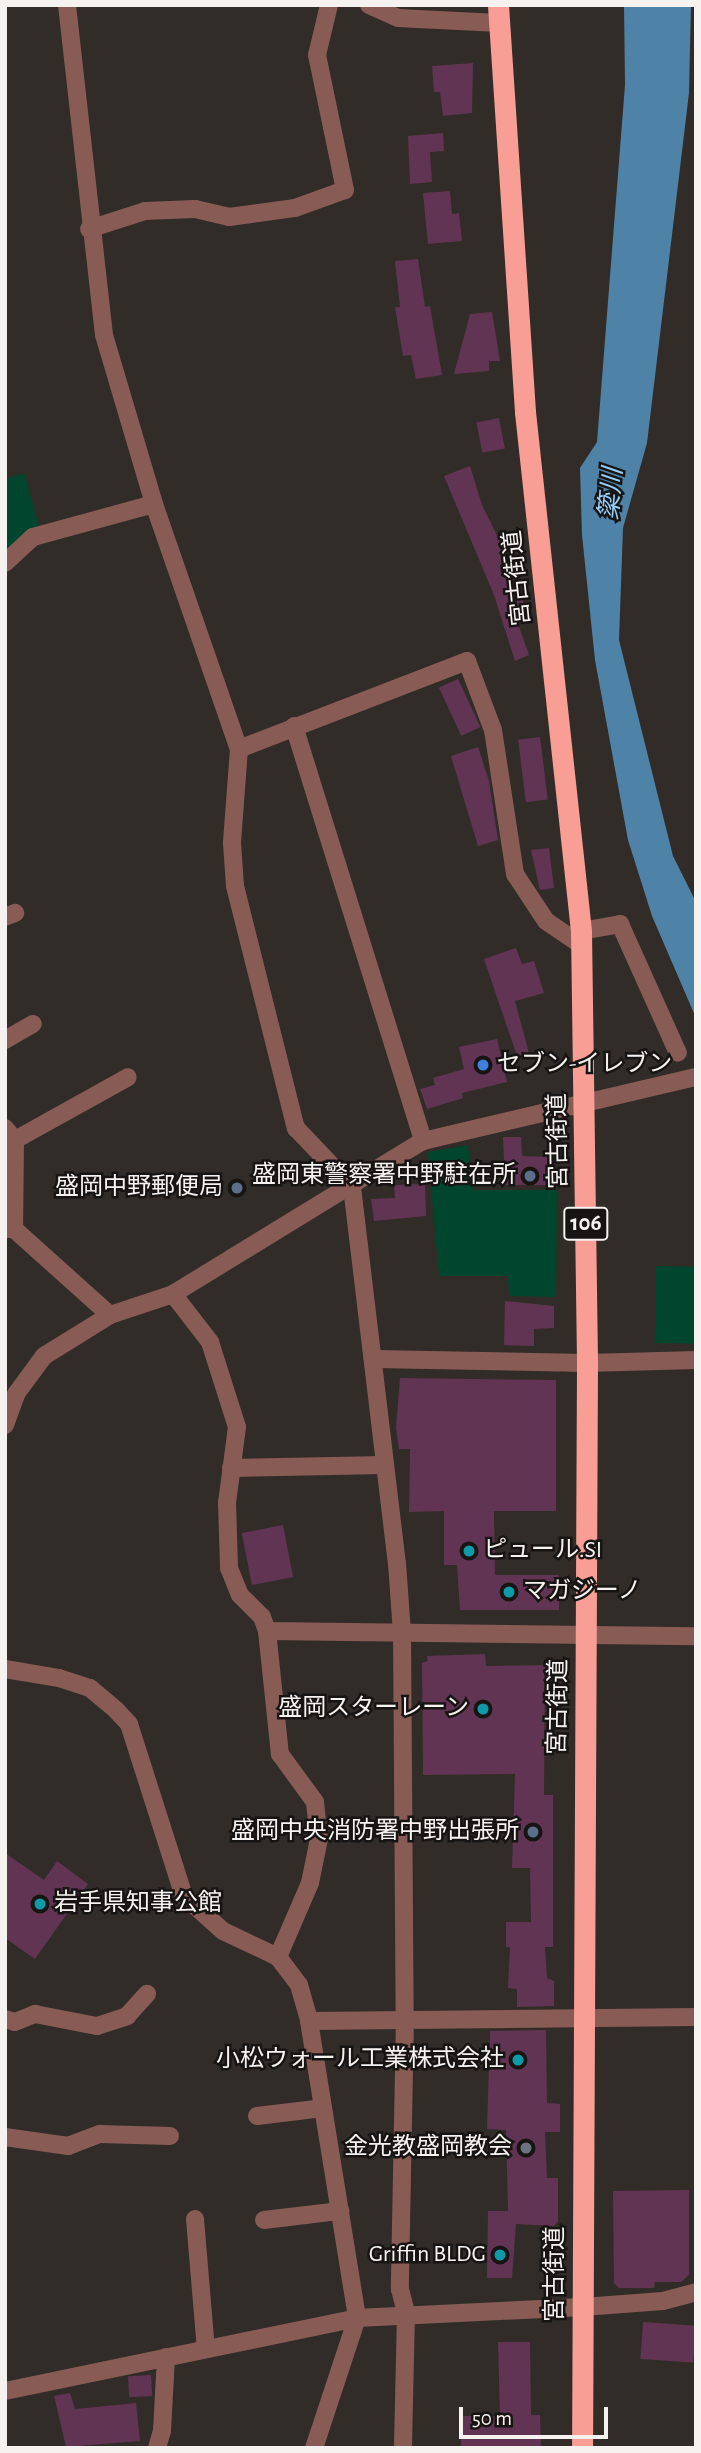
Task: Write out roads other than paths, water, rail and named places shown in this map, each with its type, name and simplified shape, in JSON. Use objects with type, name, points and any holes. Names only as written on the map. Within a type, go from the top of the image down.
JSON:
[{"type":"highway","name":"宮古街道","points":[[499,14],[525,412],[580,938],[587,1363],[581,2018],[582,2448]]},
{"type":"street","points":[[67,5],[89,229],[104,335],[154,504],[239,749],[232,843],[235,886],[296,1128],[352,1186],[374,1359],[402,1632],[405,2017],[400,2288],[406,2312],[403,2448]]},
{"type":"street","points":[[89,229],[145,211],[195,209],[229,217],[295,208],[345,190],[317,55],[329,5]]},
{"type":"street","points":[[369,5],[398,18],[499,14]]},
{"type":"street","points":[[5,563],[33,537],[154,504]]},
{"type":"street","points":[[239,749],[467,661],[493,730],[514,874],[546,921],[580,938],[620,925],[678,1054]]},
{"type":"street","points":[[294,726],[423,1141]]},
{"type":"street","points":[[5,1040],[33,1024]]},
{"type":"street","points":[[110,1315],[10,1229],[10,1134],[128,1077]]},
{"type":"street","points":[[5,1425],[16,1394],[44,1356],[110,1315],[173,1294],[423,1141],[696,1077]]},
{"type":"street","points":[[173,1294],[210,1342],[237,1427],[231,1468],[229,1568],[240,1595],[262,1617],[267,1631],[280,1754],[315,1802],[319,1839],[310,1883],[278,1957]]},
{"type":"street","points":[[374,1359],[587,1363],[696,1360]]},
{"type":"street","points":[[231,1468],[385,1465]]},
{"type":"street","points":[[267,1631],[696,1636]]},
{"type":"street","points":[[5,1669],[59,1678],[90,1688],[116,1710],[129,1724],[184,1896],[223,1931],[278,1957],[299,1985],[309,2021],[357,2318],[314,2448]]},
{"type":"street","points":[[5,2019],[15,2022],[35,2014],[97,2026],[127,2016],[147,1994]]},
{"type":"street","points":[[309,2021],[405,2017],[696,2017]]},
{"type":"street","points":[[257,2116],[323,2108]]},
{"type":"street","points":[[5,2137],[68,2146],[100,2134],[170,2136]]},
{"type":"street","points":[[264,2220],[340,2211]]},
{"type":"street","points":[[195,2219],[206,2349]]},
{"type":"street","points":[[5,2391],[357,2318],[406,2312],[583,2307],[663,2301],[696,2292]]},
{"type":"street","points":[[157,2448],[162,2431],[166,2357]]},
{"type":"water","name":"簗川","points":[[624,5],[691,5],[689,93],[647,443],[623,528],[619,640],[673,856],[696,902],[696,1018],[652,916],[628,840],[595,660],[582,535],[580,468],[597,442],[625,85]]},
{"type":"place","name":"セブン-イレブン","points":[[483,1065]]},
{"type":"place","name":"盛岡東警察署中野駐在所","points":[[530,1176]]},
{"type":"place","name":"盛岡中野郵便局","points":[[237,1188]]},
{"type":"place","name":"ピュール.SI","points":[[469,1551]]},
{"type":"place","name":"マガジーノ","points":[[509,1592]]},
{"type":"place","name":"盛岡スターレーン","points":[[483,1709]]},
{"type":"place","name":"盛岡中央消防署中野出張所","points":[[533,1832]]},
{"type":"place","name":"岩手県知事公館","points":[[40,1904]]},
{"type":"place","name":"小松ウォール工業株式会社","points":[[518,2060]]},
{"type":"place","name":"金光教盛岡教会","points":[[526,2148]]},
{"type":"place","name":"Griffin BLDG","points":[[500,2255]]}]
